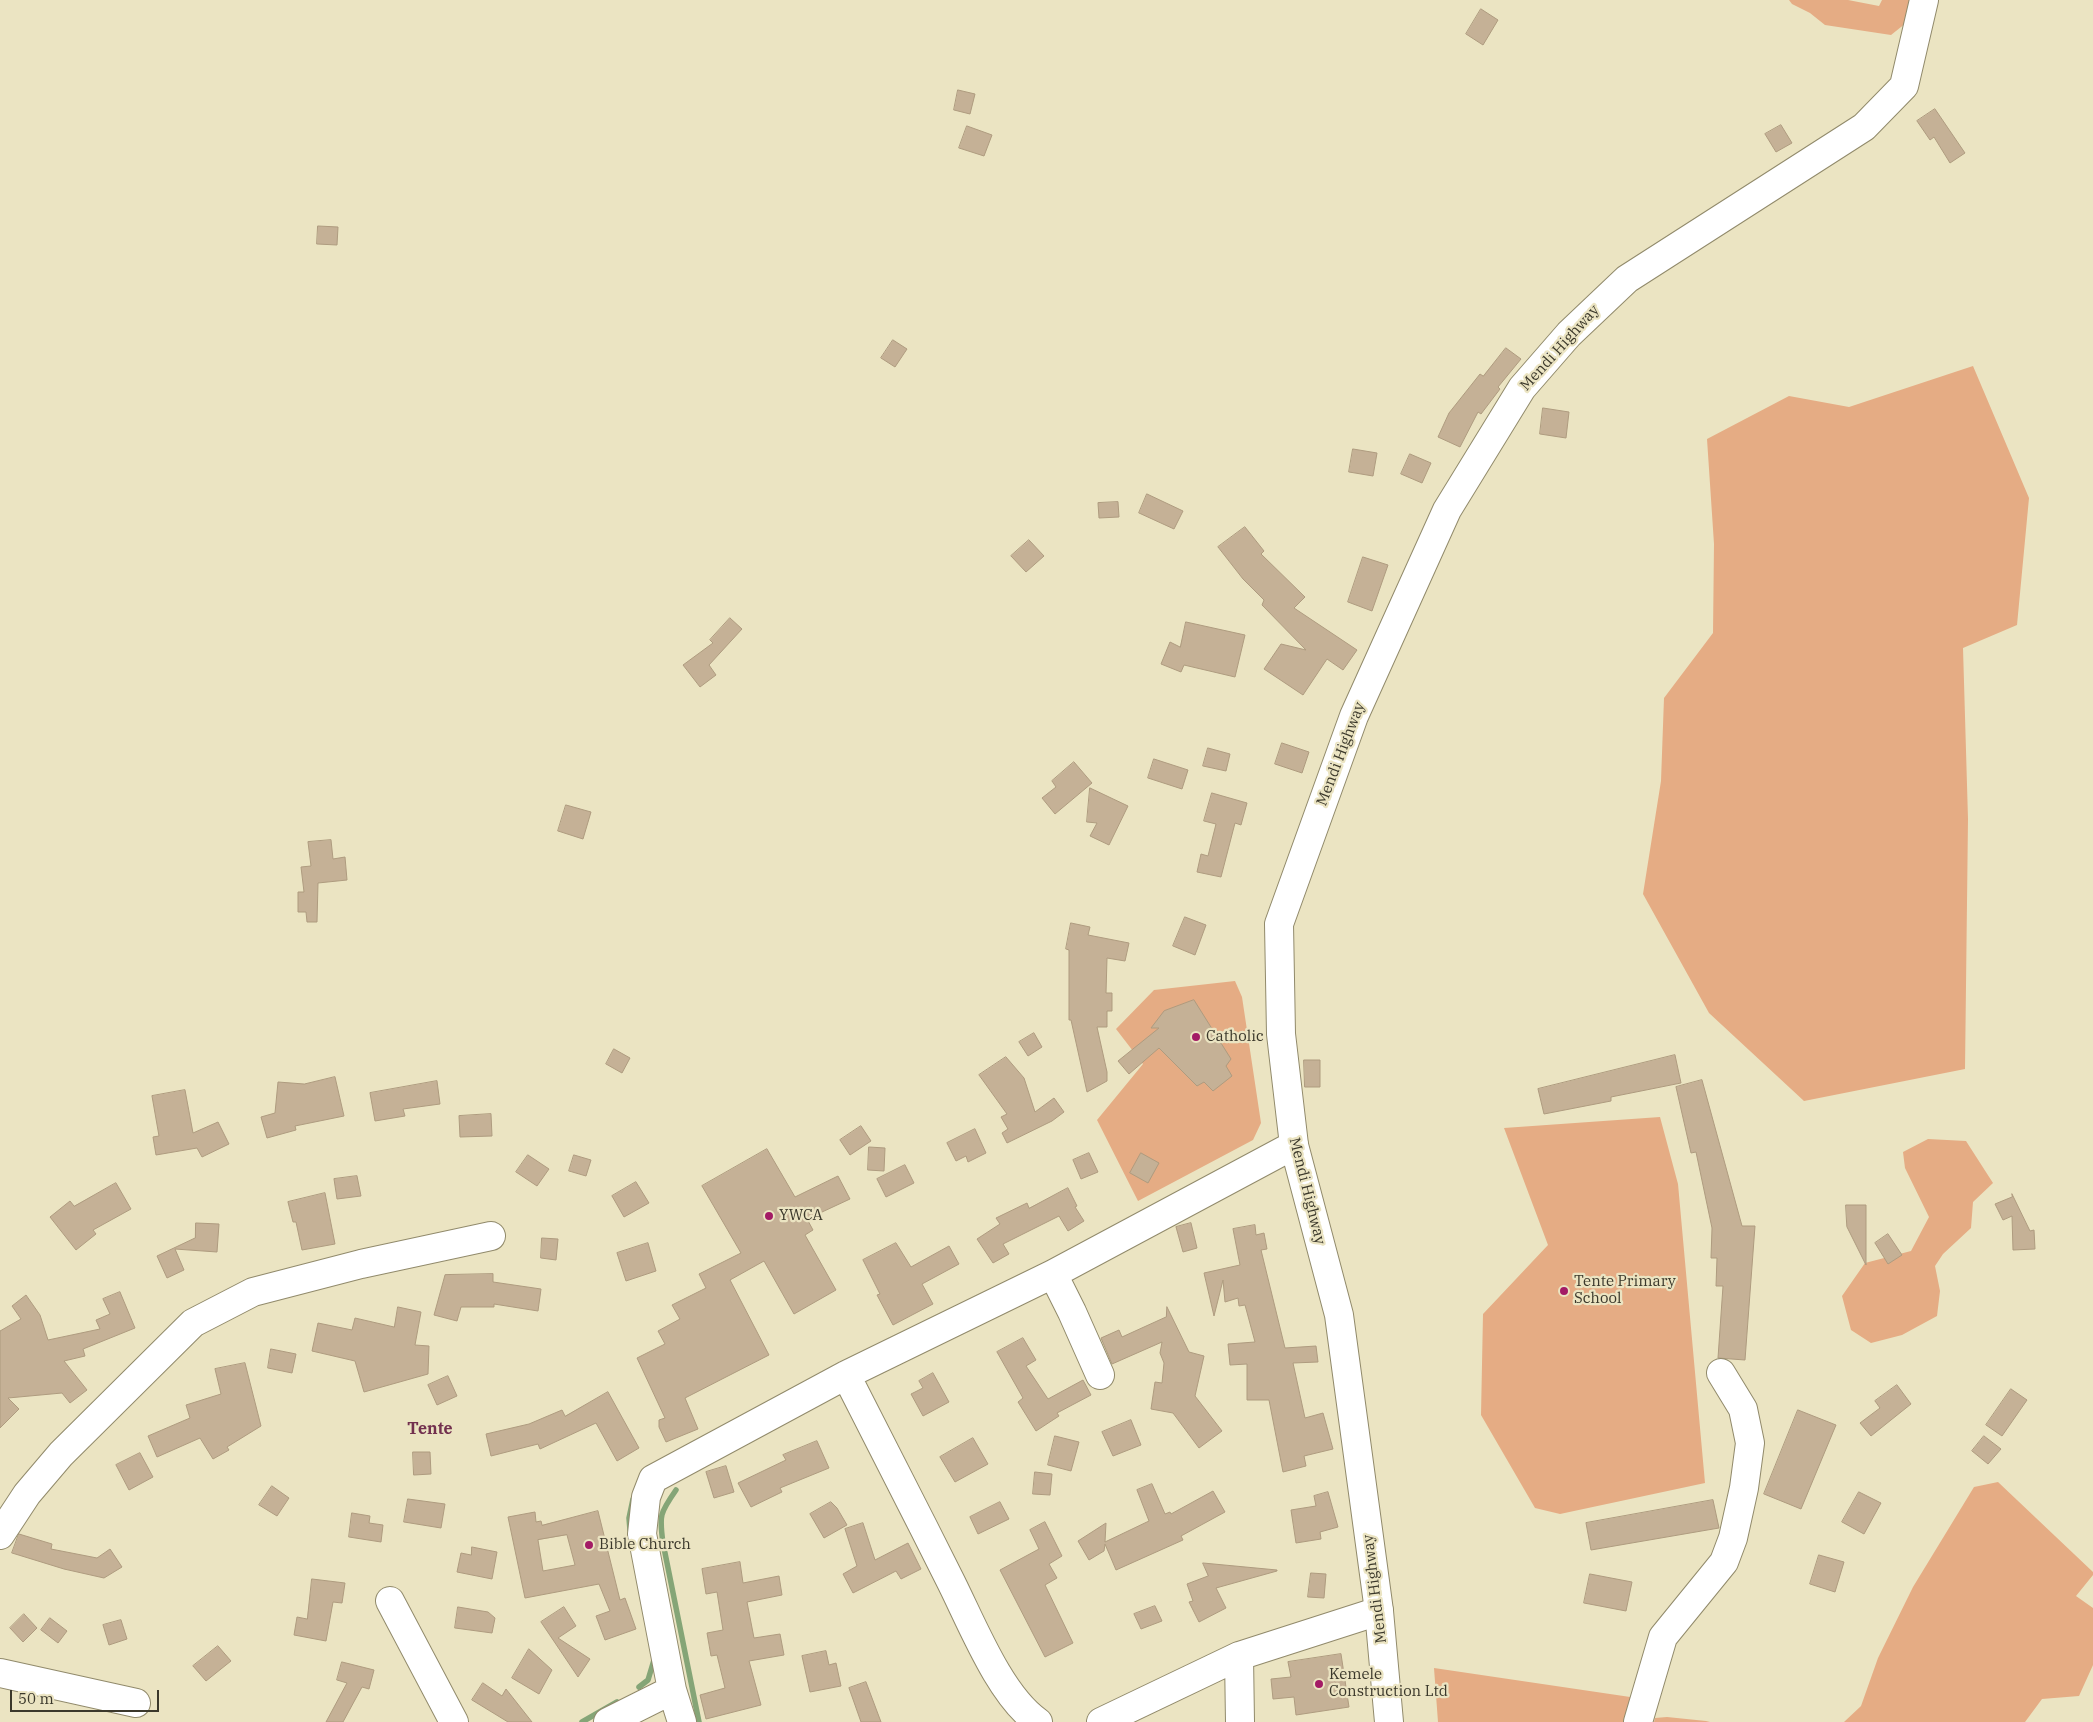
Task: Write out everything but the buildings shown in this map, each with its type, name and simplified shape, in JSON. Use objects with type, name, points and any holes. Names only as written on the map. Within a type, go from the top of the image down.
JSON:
[{"type":"street","name":"Mendi Highway","points":[[1389,1722],[1379,1612],[1339,1315],[1294,1145],[1281,1034],[1279,924],[1354,716],[1447,510],[1522,388],[1569,334],[1627,279],[1864,127],[1904,86],[1924,0]]},
{"type":"street","points":[[682,1722],[672,1690],[642,1534],[646,1497],[653,1479],[846,1375],[1053,1274],[1294,1145]]},
{"type":"street","points":[[0,1535],[27,1494],[61,1454],[193,1323],[253,1292],[361,1264],[491,1236]]},
{"type":"street","points":[[1053,1274],[1100,1376]]},
{"type":"street","points":[[1638,1722],[1662,1637],[1724,1562],[1733,1538],[1744,1488],[1750,1443],[1743,1409],[1721,1373]]},
{"type":"street","points":[[846,1375],[978,1638],[1008,1692],[1025,1713],[1038,1722]]},
{"type":"street","points":[[390,1601],[454,1722]]},
{"type":"street","points":[[1101,1722],[1239,1656],[1379,1612]]},
{"type":"street","points":[[1239,1656],[1240,1722]]},
{"type":"street","points":[[0,1673],[136,1703]]},
{"type":"street","points":[[608,1722],[672,1690]]},
{"type":"shaded area","points":[[1789,0],[1848,0],[1879,6],[1882,0],[1915,0],[1906,23],[1891,35],[1825,25],[1810,13],[1792,4]]},
{"type":"shaded area","points":[[1973,366],[2029,498],[2017,625],[1963,648],[1968,819],[1965,1069],[1804,1101],[1709,1013],[1643,894],[1661,781],[1664,698],[1713,633],[1714,544],[1707,439],[1789,396],[1849,407]]},
{"type":"shaded area","points":[[1235,981],[1242,997],[1261,1123],[1253,1140],[1138,1201],[1097,1120],[1143,1064],[1116,1029],[1154,990]]},
{"type":"shaded area","points":[[1660,1117],[1678,1184],[1705,1483],[1560,1514],[1535,1508],[1481,1415],[1483,1314],[1548,1245],[1504,1128]]},
{"type":"shaded area","points":[[1928,1139],[1966,1141],[1993,1183],[1973,1202],[1971,1228],[1943,1254],[1935,1266],[1940,1291],[1937,1316],[1902,1335],[1871,1343],[1851,1330],[1842,1296],[1865,1263],[1911,1251],[1929,1217],[1905,1168],[1903,1152]]},
{"type":"shaded area","points":[[1998,1482],[2093,1572],[2093,1575],[2076,1596],[2093,1608],[2093,1665],[2079,1696],[2042,1699],[2025,1722],[1844,1722],[1861,1706],[1878,1658],[1913,1587],[1974,1487]]},
{"type":"shaded area","points":[[1434,1668],[1637,1698],[1630,1722],[1438,1722]]},
{"type":"shaded area","points":[[1667,1717],[1710,1722],[1654,1722],[1655,1718]]},
{"type":"waterway","points":[[676,1490],[662,1515],[662,1534],[699,1722]]},
{"type":"waterway","points":[[630,1530],[629,1518],[633,1499]]},
{"type":"waterway","points":[[639,1687],[648,1680],[654,1660]]},
{"type":"waterway","points":[[582,1722],[617,1702]]},
{"type":"place","name":"Catholic","points":[[1196,1037]]},
{"type":"place","name":"YWCA","points":[[769,1216]]},
{"type":"place","name":"Tente Primary School","points":[[1564,1291]]},
{"type":"place","name":"Bible Church","points":[[589,1545]]},
{"type":"place","name":"Kemele Construction Ltd","points":[[1319,1684]]},
{"type":"district","name":"Tente","points":[[430,1429]]}]
